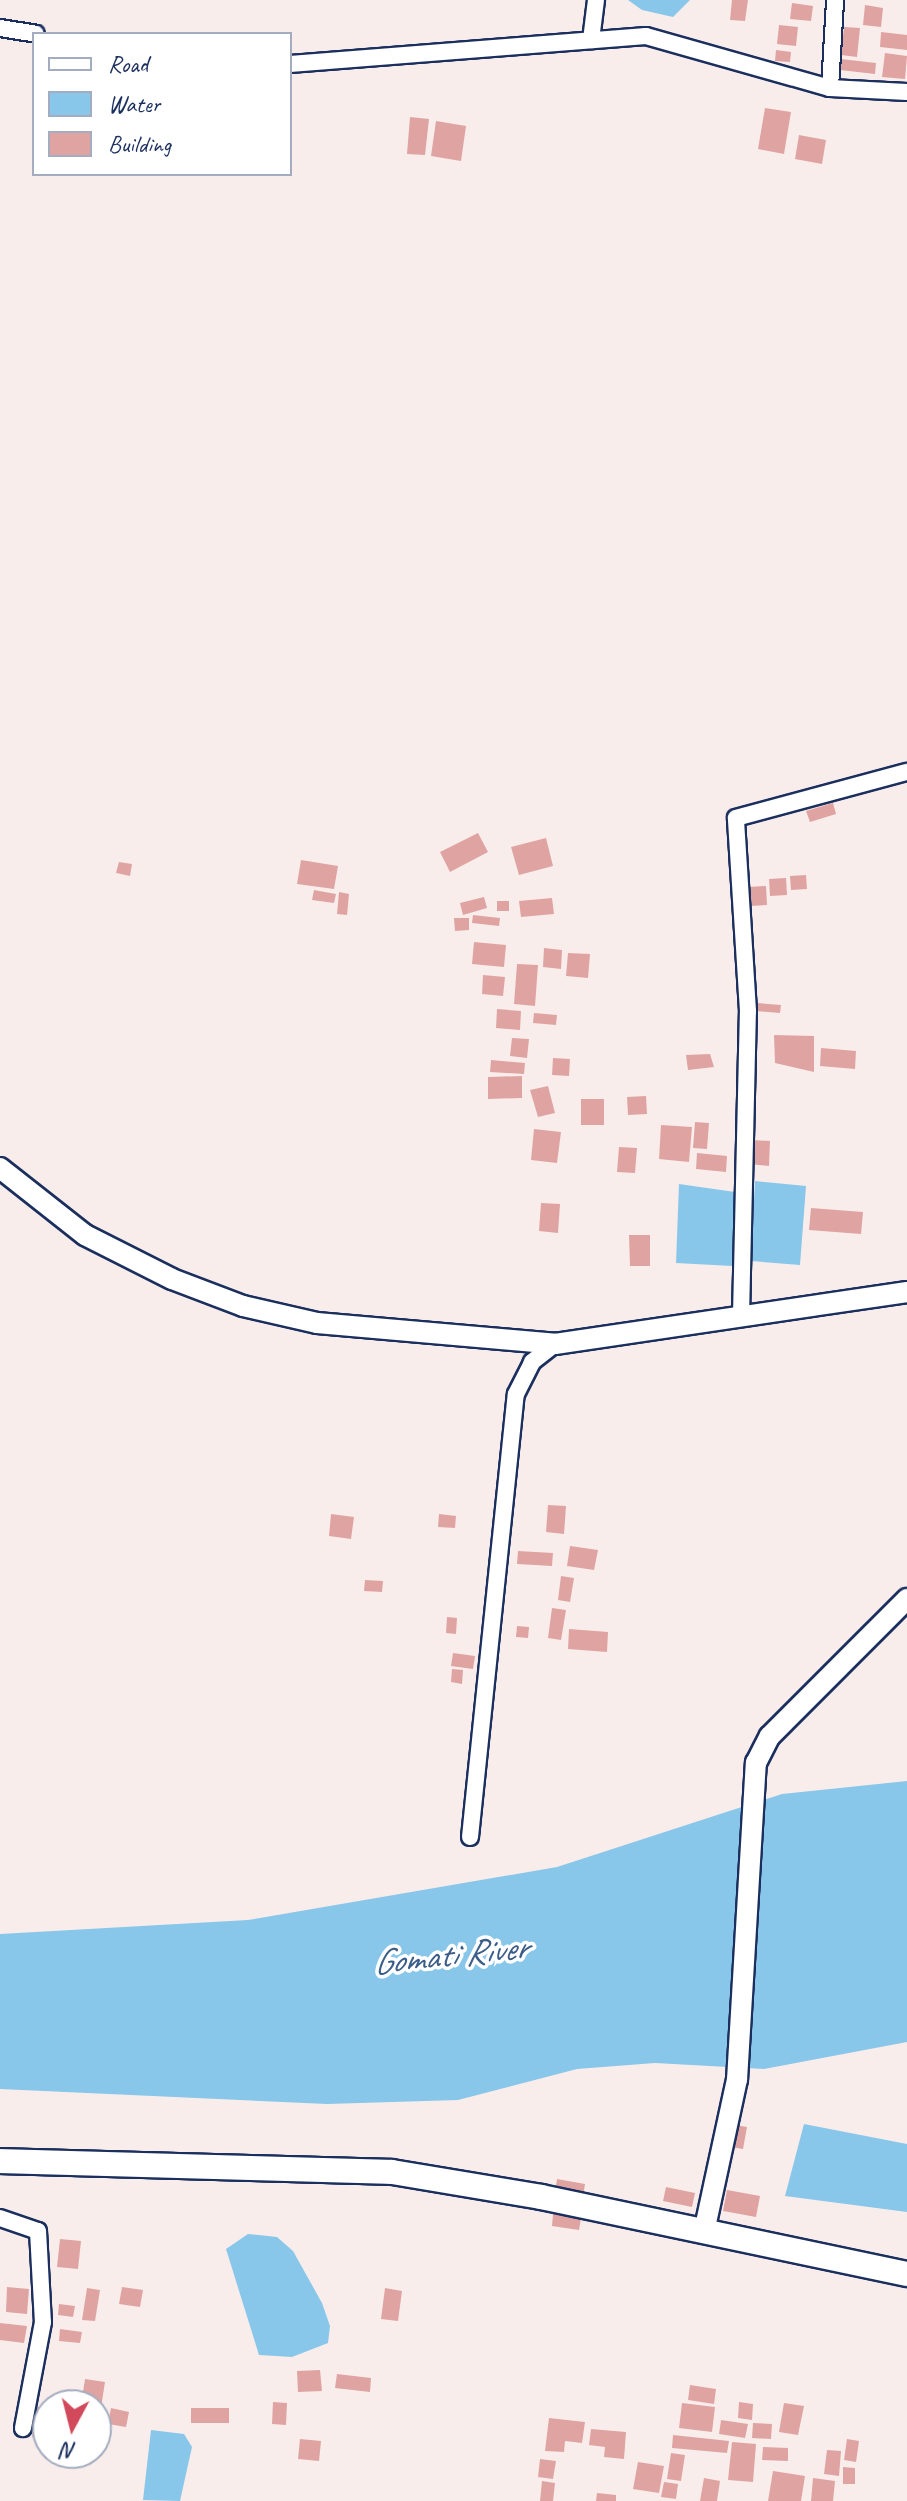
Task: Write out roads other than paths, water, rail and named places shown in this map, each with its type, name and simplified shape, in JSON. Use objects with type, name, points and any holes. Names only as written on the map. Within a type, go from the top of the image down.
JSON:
[{"type":"main road","points":[[0,2161],[392,2172],[541,2197],[907,2274]]},
{"type":"street","points":[[591,40],[596,0]]},
{"type":"street","points":[[830,88],[835,0]]},
{"type":"street","points":[[0,28],[32,33]]},
{"type":"street","points":[[292,64],[646,36],[830,88],[907,92]]},
{"type":"street","points":[[741,1316],[748,1011],[736,818],[907,772]]},
{"type":"street","points":[[0,1168],[85,1235],[172,1279],[243,1306],[317,1323],[555,1344],[907,1292]]},
{"type":"street","points":[[470,1837],[516,1394],[532,1362],[555,1344]]},
{"type":"street","points":[[704,2232],[737,2080],[750,1793],[756,1763],[770,1736],[907,1599]]},
{"type":"street","points":[[0,2218],[38,2231],[43,2322],[23,2428]]},
{"type":"water","points":[[628,0],[690,0],[673,17],[642,10]]},
{"type":"water","points":[[755,1181],[806,1186],[800,1265],[751,1261]]},
{"type":"water","points":[[679,1184],[735,1192],[732,1266],[676,1263]]},
{"type":"water","name":"Gomati River","points":[[907,1781],[907,2042],[764,2069],[655,2063],[577,2069],[458,2100],[327,2104],[0,2089],[0,1934],[248,1920],[557,1867],[782,1794]]},
{"type":"water","points":[[804,2124],[907,2144],[907,2212],[785,2196]]},
{"type":"water","points":[[248,2234],[277,2237],[293,2251],[322,2303],[330,2326],[328,2343],[292,2357],[259,2355],[226,2249]]},
{"type":"water","points":[[151,2430],[184,2434],[192,2447],[180,2501],[143,2500]]}]
